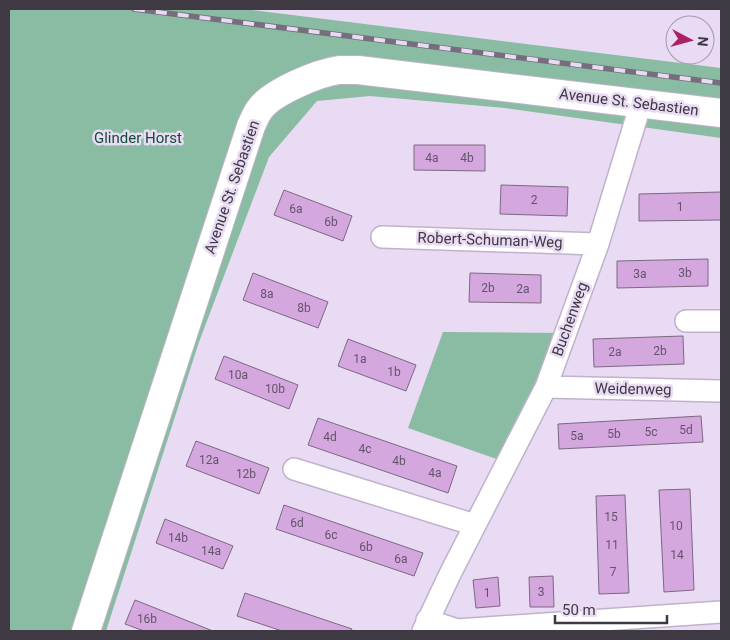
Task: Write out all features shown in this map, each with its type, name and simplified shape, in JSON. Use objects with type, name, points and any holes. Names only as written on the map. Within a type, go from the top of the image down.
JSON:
[{"type":"main road","name":"Avenue St. Sebastien","points":[[86,631],[251,126],[260,108],[269,100],[307,79],[339,70],[358,70],[721,113]]},
{"type":"street","name":"Buchenweg","points":[[425,626],[474,525],[546,387],[598,244],[641,103]]},
{"type":"street","name":"Robert-Schuman-Weg","points":[[382,237],[598,244]]},
{"type":"street","points":[[686,321],[721,321]]},
{"type":"street","name":"Weidenweg","points":[[546,387],[721,391]]},
{"type":"street","points":[[294,468],[474,525]]},
{"type":"street","points":[[425,626],[457,630],[570,627],[721,612]]},
{"type":"green space","name":"Glinder Horst","points":[[9,9],[243,9],[665,61],[665,65],[697,65],[721,68],[721,138],[505,108],[370,96],[317,101],[269,157],[199,342],[106,631],[9,631]]},
{"type":"green space","points":[[443,332],[565,333],[508,463],[408,428]]},
{"type":"building","points":[[414,145],[485,145],[485,171],[414,170]]},
{"type":"building","points":[[501,185],[568,187],[567,216],[500,214]]},
{"type":"building","points":[[284,190],[352,216],[343,241],[274,215]]},
{"type":"building","points":[[721,192],[721,220],[639,221],[639,194]]},
{"type":"building","points":[[708,259],[708,286],[617,288],[617,261]]},
{"type":"building","points":[[253,273],[328,302],[318,328],[243,300]]},
{"type":"building","points":[[470,273],[541,275],[541,303],[469,302]]},
{"type":"building","points":[[683,336],[684,364],[594,367],[593,339]]},
{"type":"building","points":[[348,339],[416,365],[406,391],[338,366]]},
{"type":"building","points":[[224,356],[298,385],[289,409],[215,379]]},
{"type":"building","points":[[701,416],[703,442],[559,449],[558,424]]},
{"type":"building","points":[[318,418],[457,466],[448,493],[308,445]]},
{"type":"building","points":[[196,441],[269,468],[259,494],[186,466]]},
{"type":"building","points":[[690,489],[694,590],[664,592],[659,490]]},
{"type":"building","points":[[625,495],[629,593],[599,594],[596,496]]},
{"type":"building","points":[[284,505],[423,553],[414,576],[276,529]]},
{"type":"building","points":[[165,519],[233,546],[223,569],[156,543]]},
{"type":"building","points":[[553,576],[554,607],[530,607],[529,577]]},
{"type":"building","points":[[498,577],[500,606],[476,608],[473,580]]},
{"type":"building","points":[[245,593],[352,629],[351,631],[282,631],[237,616]]},
{"type":"building","points":[[135,600],[213,631],[144,631],[125,624]]},
{"type":"railway","points":[[134,9],[721,83]]}]
